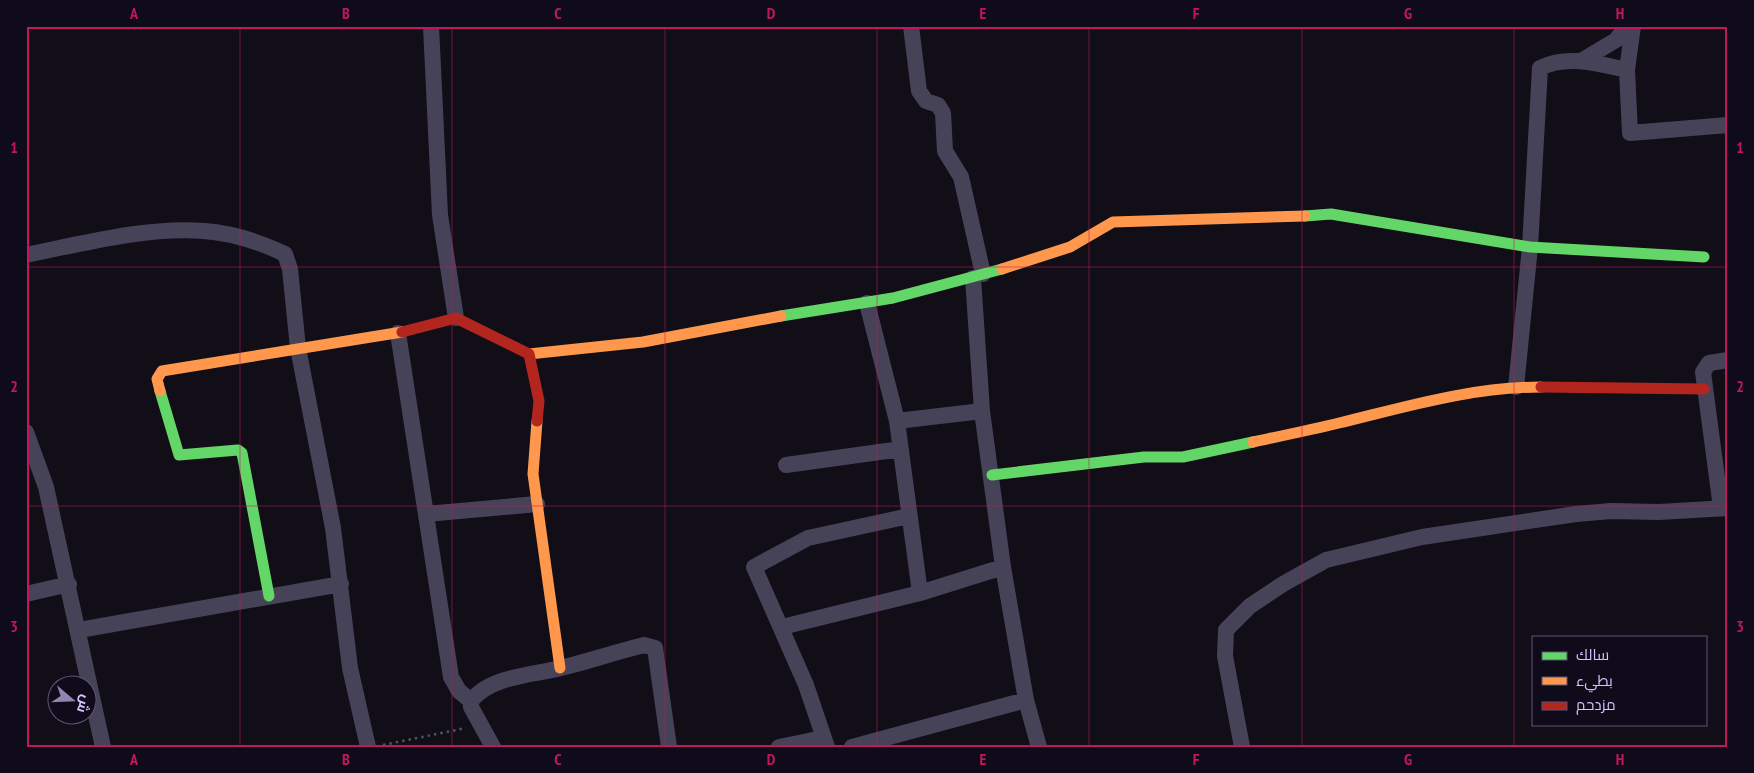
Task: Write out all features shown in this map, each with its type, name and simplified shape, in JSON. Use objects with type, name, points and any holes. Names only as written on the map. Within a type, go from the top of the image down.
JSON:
[{"type":"street","points":[[431,26],[440,215],[456,318]]},
{"type":"street","points":[[911,26],[919,91],[926,101],[938,105],[943,113],[945,151],[961,177],[978,276],[982,411],[1003,567],[1026,700],[1039,747]]},
{"type":"street","points":[[1580,61],[1616,40],[1628,26]]},
{"type":"street","points":[[1633,26],[1627,70],[1630,133],[1728,125]]},
{"type":"street","points":[[1516,387],[1530,248],[1540,68],[1551,62],[1580,61],[1627,70]]},
{"type":"street","points":[[269,596],[242,453],[238,450],[179,455],[157,378],[162,371],[298,348],[398,334],[456,318],[529,354],[643,342],[757,319],[822,312],[978,276],[1070,247],[1113,222],[1294,217],[1331,214],[1530,248],[1704,257]]},
{"type":"street","points":[[26,255],[99,240],[167,232],[204,230],[259,242],[285,254],[290,269],[298,348],[333,528],[350,668],[368,747]]},
{"type":"street","points":[[866,303],[897,422],[920,593]]},
{"type":"street","points":[[398,334],[451,677],[459,691],[472,701],[479,725],[493,747]]},
{"type":"street","points":[[529,354],[539,400],[533,474],[560,668]]},
{"type":"street","points":[[1242,747],[1225,656],[1226,630],[1250,606],[1326,560],[1422,537],[1576,514],[1611,511],[1659,512],[1724,508],[1704,389],[1703,372],[1709,363],[1728,360]]},
{"type":"street","points":[[992,475],[1144,457],[1184,456],[1339,423],[1427,400],[1516,387],[1704,389]]},
{"type":"street","points":[[897,422],[982,411]]},
{"type":"street","points":[[26,432],[46,487],[79,630],[103,747]]},
{"type":"street","points":[[786,465],[901,449]]},
{"type":"street","points":[[426,514],[538,504]]},
{"type":"street","points":[[779,747],[825,742],[806,685],[782,627],[754,570],[756,565],[808,538],[909,516]]},
{"type":"street","points":[[782,627],[920,593],[1003,567]]},
{"type":"street","points":[[26,594],[68,584]]},
{"type":"street","points":[[79,630],[340,584]]},
{"type":"street","points":[[472,701],[480,692],[508,679],[560,668],[644,645],[655,648],[669,747]]},
{"type":"street","points":[[852,747],[1026,700]]},
{"type":"path","points":[[377,747],[479,725]]},
{"type":"traffic: fast","points":[[1305,216],[1331,214],[1530,247],[1704,257]]},
{"type":"traffic: fast","points":[[781,316],[893,298],[1002,269]]},
{"type":"traffic: fast","points":[[160,391],[179,455],[238,450],[242,453],[269,596]]},
{"type":"traffic: fast","points":[[992,475],[1144,457],[1183,457],[1253,442]]},
{"type":"traffic: slow","points":[[1002,269],[1070,247],[1113,222],[1305,216]]},
{"type":"traffic: slow","points":[[529,354],[643,342],[781,316]]},
{"type":"traffic: slow","points":[[160,391],[157,379],[162,371],[402,332]]},
{"type":"traffic: slow","points":[[1253,442],[1464,394],[1489,390],[1541,387]]},
{"type":"traffic: slow","points":[[537,421],[533,474],[560,668]]},
{"type":"traffic: jam","points":[[402,332],[456,318],[529,354],[539,401],[537,421]]},
{"type":"traffic: jam","points":[[1541,387],[1704,389]]}]
